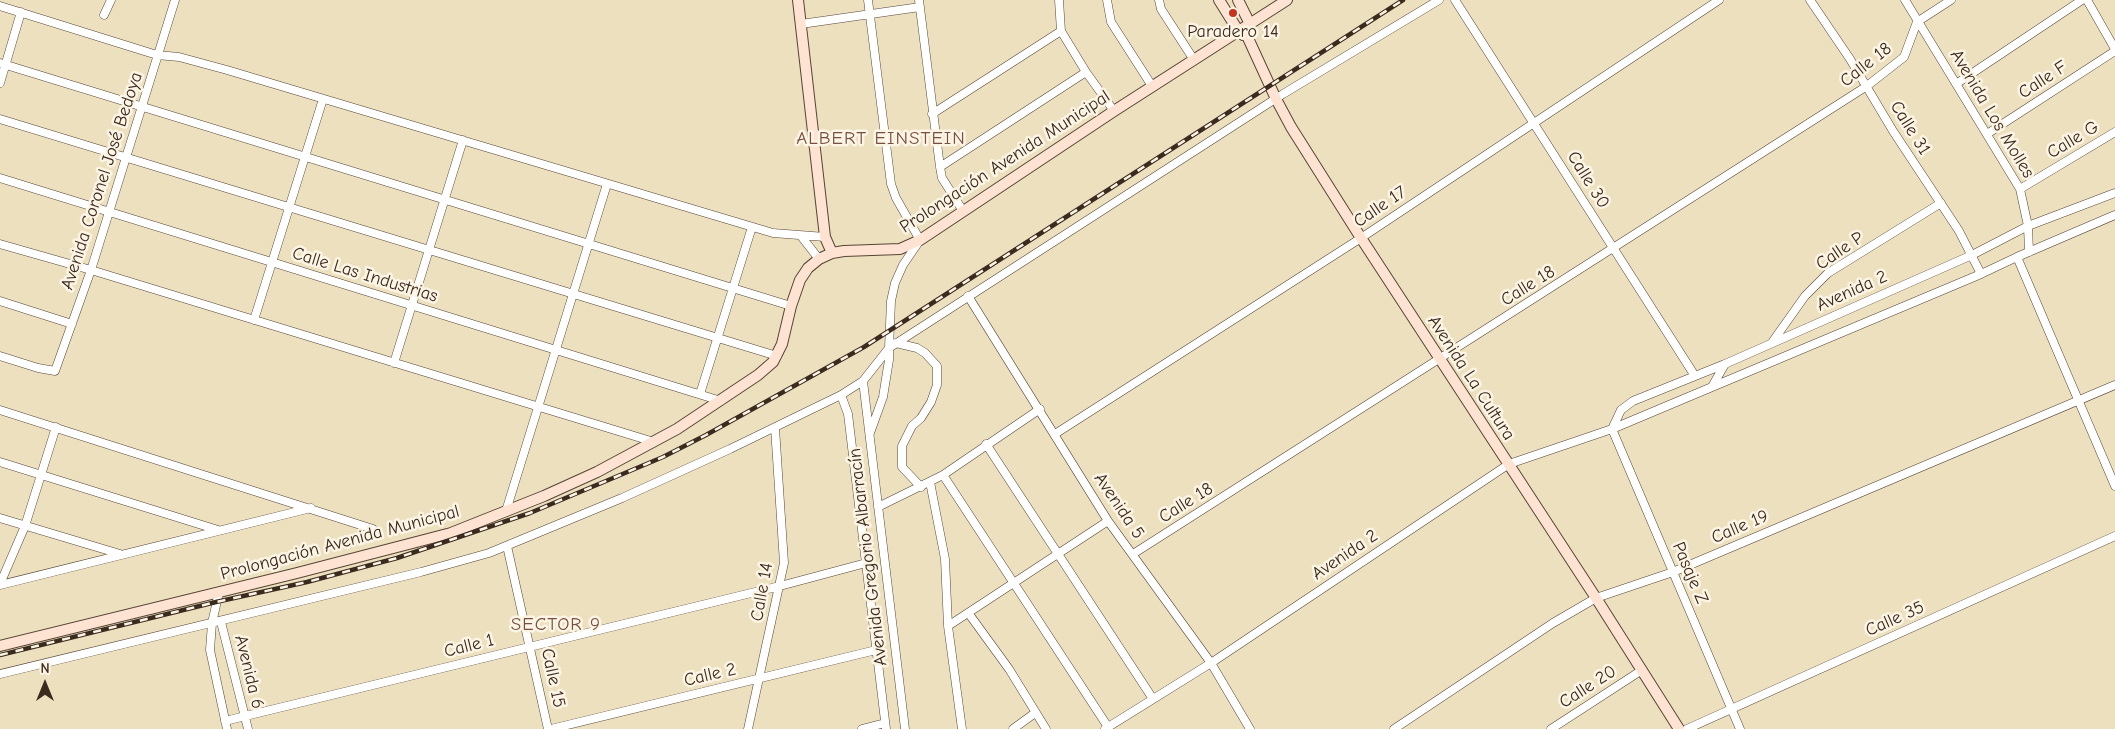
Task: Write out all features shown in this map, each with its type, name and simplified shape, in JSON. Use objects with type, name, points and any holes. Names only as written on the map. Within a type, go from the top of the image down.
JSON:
[{"type":"main road","points":[[798,0],[825,236],[832,253]]},
{"type":"main road","points":[[1219,0],[1239,32],[1248,38],[1250,24],[1238,0]]},
{"type":"main road","name":"Prolongación Avenida Municipal","points":[[0,646],[450,533],[597,472],[654,442],[721,401],[773,362],[784,337],[791,306],[804,274],[819,259],[832,253],[900,249],[920,240],[1152,86],[1287,0]]},
{"type":"main road","name":"Avenida La Cultura","points":[[1248,38],[1291,127],[1679,729]]},
{"type":"street","points":[[104,15],[111,0]]},
{"type":"street","name":"Avenida Coronel José Bedoya","points":[[0,356],[38,368],[55,371],[91,270],[175,0]]},
{"type":"street","points":[[868,0],[891,184],[896,198],[920,240],[903,265],[895,283],[891,301],[889,360],[883,397],[870,433]]},
{"type":"street","points":[[1059,0],[1061,31],[1086,72],[1114,111]]},
{"type":"street","points":[[1108,0],[1111,22],[1152,86]]},
{"type":"street","points":[[1159,0],[1161,9],[1194,60]]},
{"type":"street","points":[[0,674],[221,622],[421,572],[507,546],[622,498],[775,428],[841,395],[863,381],[889,348],[896,343],[1276,99],[1439,0]]},
{"type":"street","name":"Calle 30","points":[[1456,0],[1695,376]]},
{"type":"street","name":"Calle 17","points":[[1055,434],[1361,238],[1719,0]]},
{"type":"street","name":"Calle 31","points":[[1810,0],[1941,202],[1981,274]]},
{"type":"street","name":"Avenida Los Molles","points":[[1905,0],[2020,189],[2028,226],[2029,252]]},
{"type":"street","points":[[1917,22],[1951,0]]},
{"type":"street","points":[[1956,84],[2082,0]]},
{"type":"street","points":[[2087,0],[2115,50]]},
{"type":"street","points":[[801,24],[919,4],[932,114],[942,178],[963,211]]},
{"type":"street","points":[[0,6],[157,55],[179,57],[322,98],[773,233],[825,236]]},
{"type":"street","points":[[0,83],[3,64],[21,12]]},
{"type":"street","name":"Calle 18","points":[[1133,554],[1867,86],[1904,57],[1917,22]]},
{"type":"street","points":[[932,114],[1061,31]]},
{"type":"street","name":"Calle F","points":[[1987,134],[2115,50]]},
{"type":"street","points":[[3,64],[791,306]]},
{"type":"street","points":[[940,167],[1086,72]]},
{"type":"street","points":[[254,320],[322,98]]},
{"type":"street","points":[[0,119],[777,356]]},
{"type":"street","name":"Calle G","points":[[2020,189],[2115,132]]},
{"type":"street","points":[[394,363],[463,140]]},
{"type":"street","name":"Calle Las Industrias","points":[[0,178],[721,401]]},
{"type":"street","points":[[506,511],[607,184]]},
{"type":"street","name":"Avenida 2","points":[[1612,429],[1621,410],[1626,405],[1725,364],[1972,255],[2028,226],[2115,193]]},
{"type":"street","name":"Calle P","points":[[1773,342],[1805,296],[1828,273],[1941,202]]},
{"type":"street","name":"Avenida 2","points":[[1107,728],[1210,663],[1509,464],[1612,429],[1981,274],[2115,215]]},
{"type":"street","points":[[700,394],[752,227]]},
{"type":"street","points":[[801,236],[819,259]]},
{"type":"street","points":[[0,244],[654,442]]},
{"type":"street","points":[[2017,257],[2115,486]]},
{"type":"street","name":"Avenida 5","points":[[968,296],[1108,521],[1210,663],[1250,729]]},
{"type":"street","points":[[0,301],[72,324]]},
{"type":"street","points":[[896,343],[917,348],[925,353],[937,366],[937,385],[931,402],[909,430],[902,446],[902,468],[921,486]]},
{"type":"street","points":[[1713,386],[1725,364]]},
{"type":"street","name":"Avenida Gregorio Albarracín","points":[[863,381],[905,729]]},
{"type":"street","name":"Calle 19","points":[[1394,729],[1553,623],[1596,598],[1673,572],[2115,385]]},
{"type":"street","name":"Avenida Gregorio Albarracín","points":[[841,395],[848,414],[885,726]]},
{"type":"street","points":[[878,507],[942,475],[1040,409]]},
{"type":"street","points":[[0,410],[373,529]]},
{"type":"street","points":[[56,428],[25,526],[3,570],[0,584],[311,508]]},
{"type":"street","name":"Calle 14","points":[[748,729],[780,586],[784,557],[775,428]]},
{"type":"street","name":"Pasaje Z","points":[[1612,429],[1740,729]]},
{"type":"street","points":[[986,444],[1153,699]]},
{"type":"street","points":[[0,462],[220,531]]},
{"type":"street","points":[[942,475],[1015,584],[1107,728]]},
{"type":"street","points":[[930,482],[945,559],[948,626],[962,729]]},
{"type":"street","points":[[0,518],[122,554]]},
{"type":"street","points":[[948,626],[1015,584],[1108,521]]},
{"type":"street","name":"Calle 35","points":[[1687,729],[2115,536]]},
{"type":"street","name":"Calle 15","points":[[507,546],[550,729]]},
{"type":"street","name":"Calle 1","points":[[226,725],[245,716],[780,586],[866,563]]},
{"type":"street","name":"Avenida 6","points":[[219,592],[212,623],[210,650],[226,725]]},
{"type":"street","points":[[969,614],[1010,670],[1046,729]]},
{"type":"street","name":"Avenida 6","points":[[221,622],[248,729]]},
{"type":"street","name":"Calle 2","points":[[550,729],[876,650]]},
{"type":"street","name":"Calle 20","points":[[1551,729],[1642,670]]},
{"type":"street","points":[[1013,729],[1035,713]]},
{"type":"street","points":[[862,729],[885,726]]},
{"type":"railway","points":[[0,655],[216,602],[307,582],[397,558],[530,513],[663,457],[864,347],[1403,0]]},
{"type":"place","name":"Paradero 14","points":[[1233,13]]},
{"type":"district","name":"ALBERT EINSTEIN","points":[[881,139]]},
{"type":"district","name":"SECTOR 9","points":[[556,625]]}]
